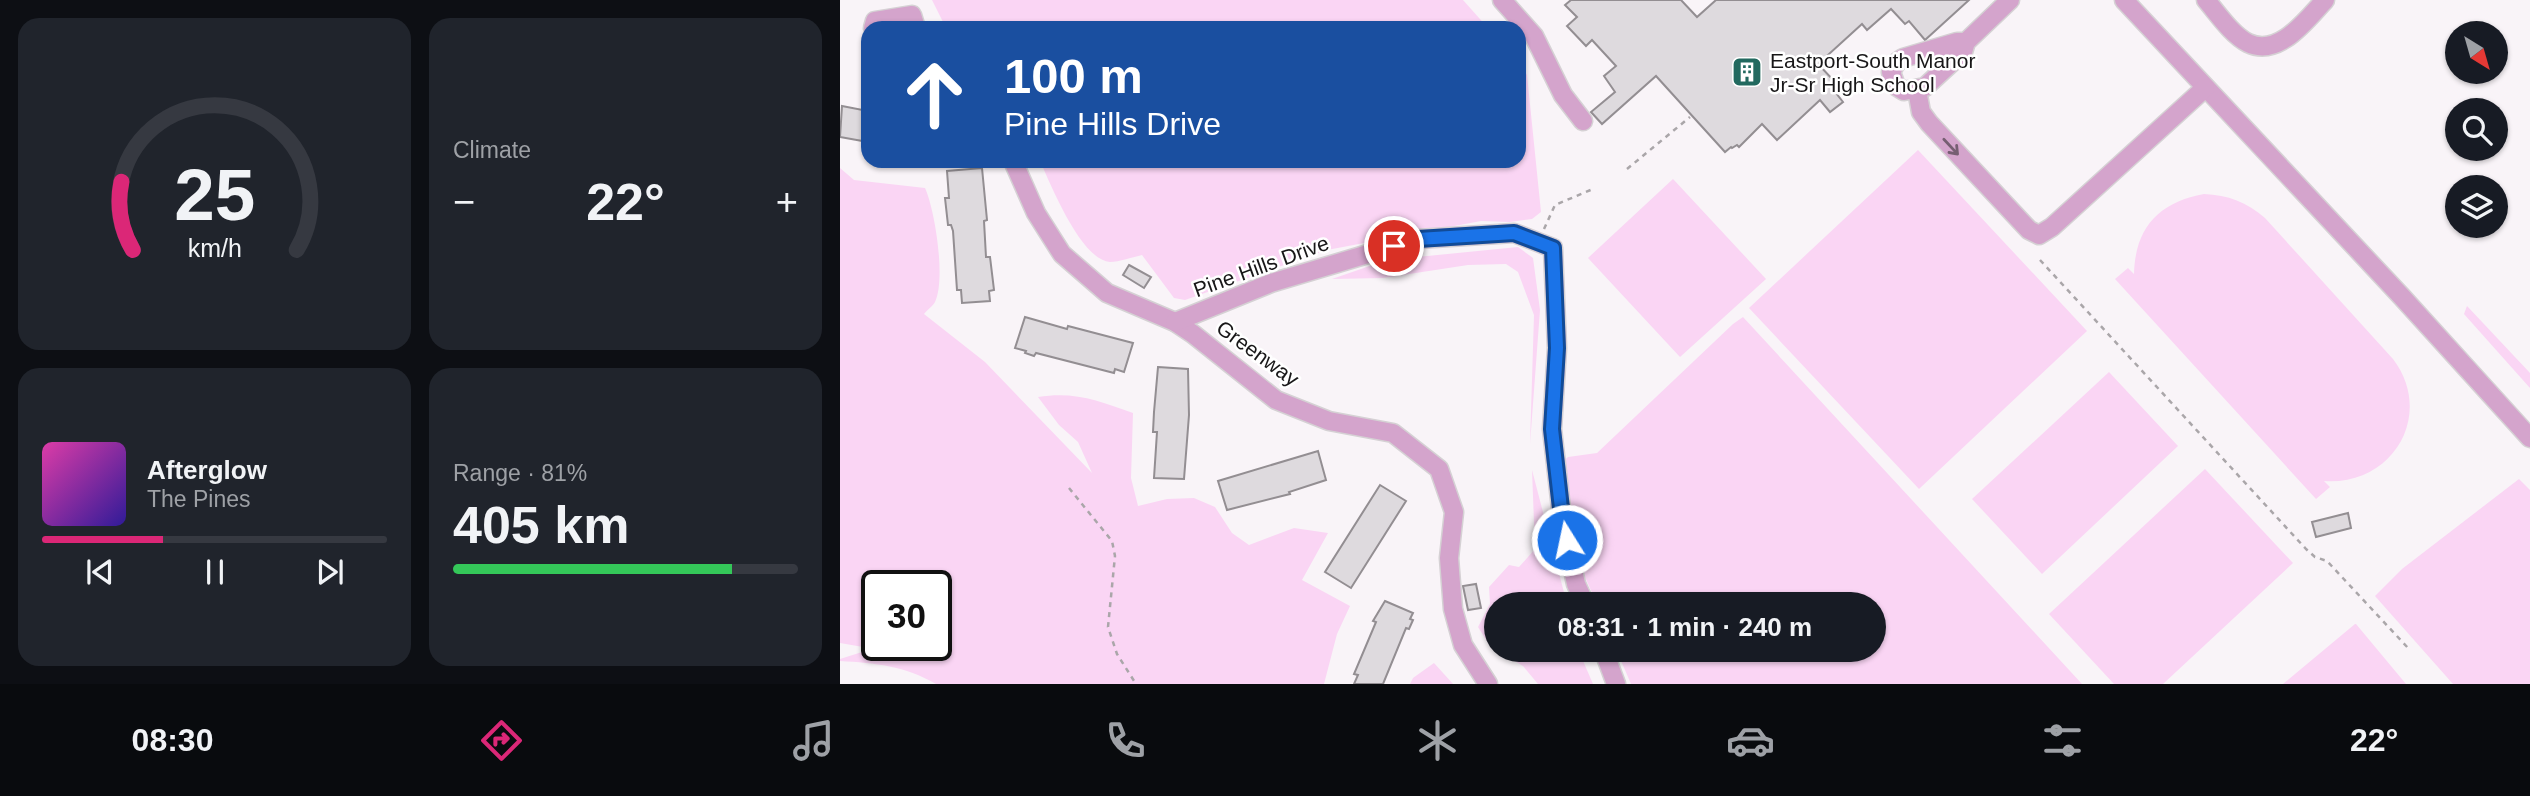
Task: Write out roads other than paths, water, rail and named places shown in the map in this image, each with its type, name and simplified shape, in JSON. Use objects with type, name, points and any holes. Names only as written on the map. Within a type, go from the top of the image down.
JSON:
[{"type":"street","points":[[1502,0],[1521,21]]},
{"type":"street","points":[[1966,41],[1896,63],[1891,72],[1896,86],[1903,90],[1925,87],[1963,52],[1966,41],[2010,0]]},
{"type":"street","points":[[2124,0],[2530,438]]},
{"type":"street","points":[[2206,0],[2246,41],[2262,46],[2283,41],[2325,0]]},
{"type":"street","points":[[875,21],[912,14]]},
{"type":"street","points":[[1526,27],[1534,36],[1563,95],[1583,121]]},
{"type":"street","points":[[1917,90],[1921,112],[1929,123],[2032,234],[2045,233],[2205,89]]},
{"type":"street","name":"Greenway","points":[[1016,168],[1036,213],[1062,254],[1107,293],[1175,322],[1194,334],[1276,400],[1329,421],[1393,433],[1439,469],[1454,512],[1449,558],[1453,609],[1463,645],[1488,684]]},
{"type":"street","name":"Pine Hills Drive","points":[[1175,322],[1271,283],[1418,239],[1514,233],[1553,248],[1557,348],[1552,429],[1562,517],[1580,592]]},
{"type":"street","points":[[1608,662],[1616,684]]},
{"type":"place","name":"Eastport-South Manor Jr-Sr High School","points":[[1747,72]]}]
